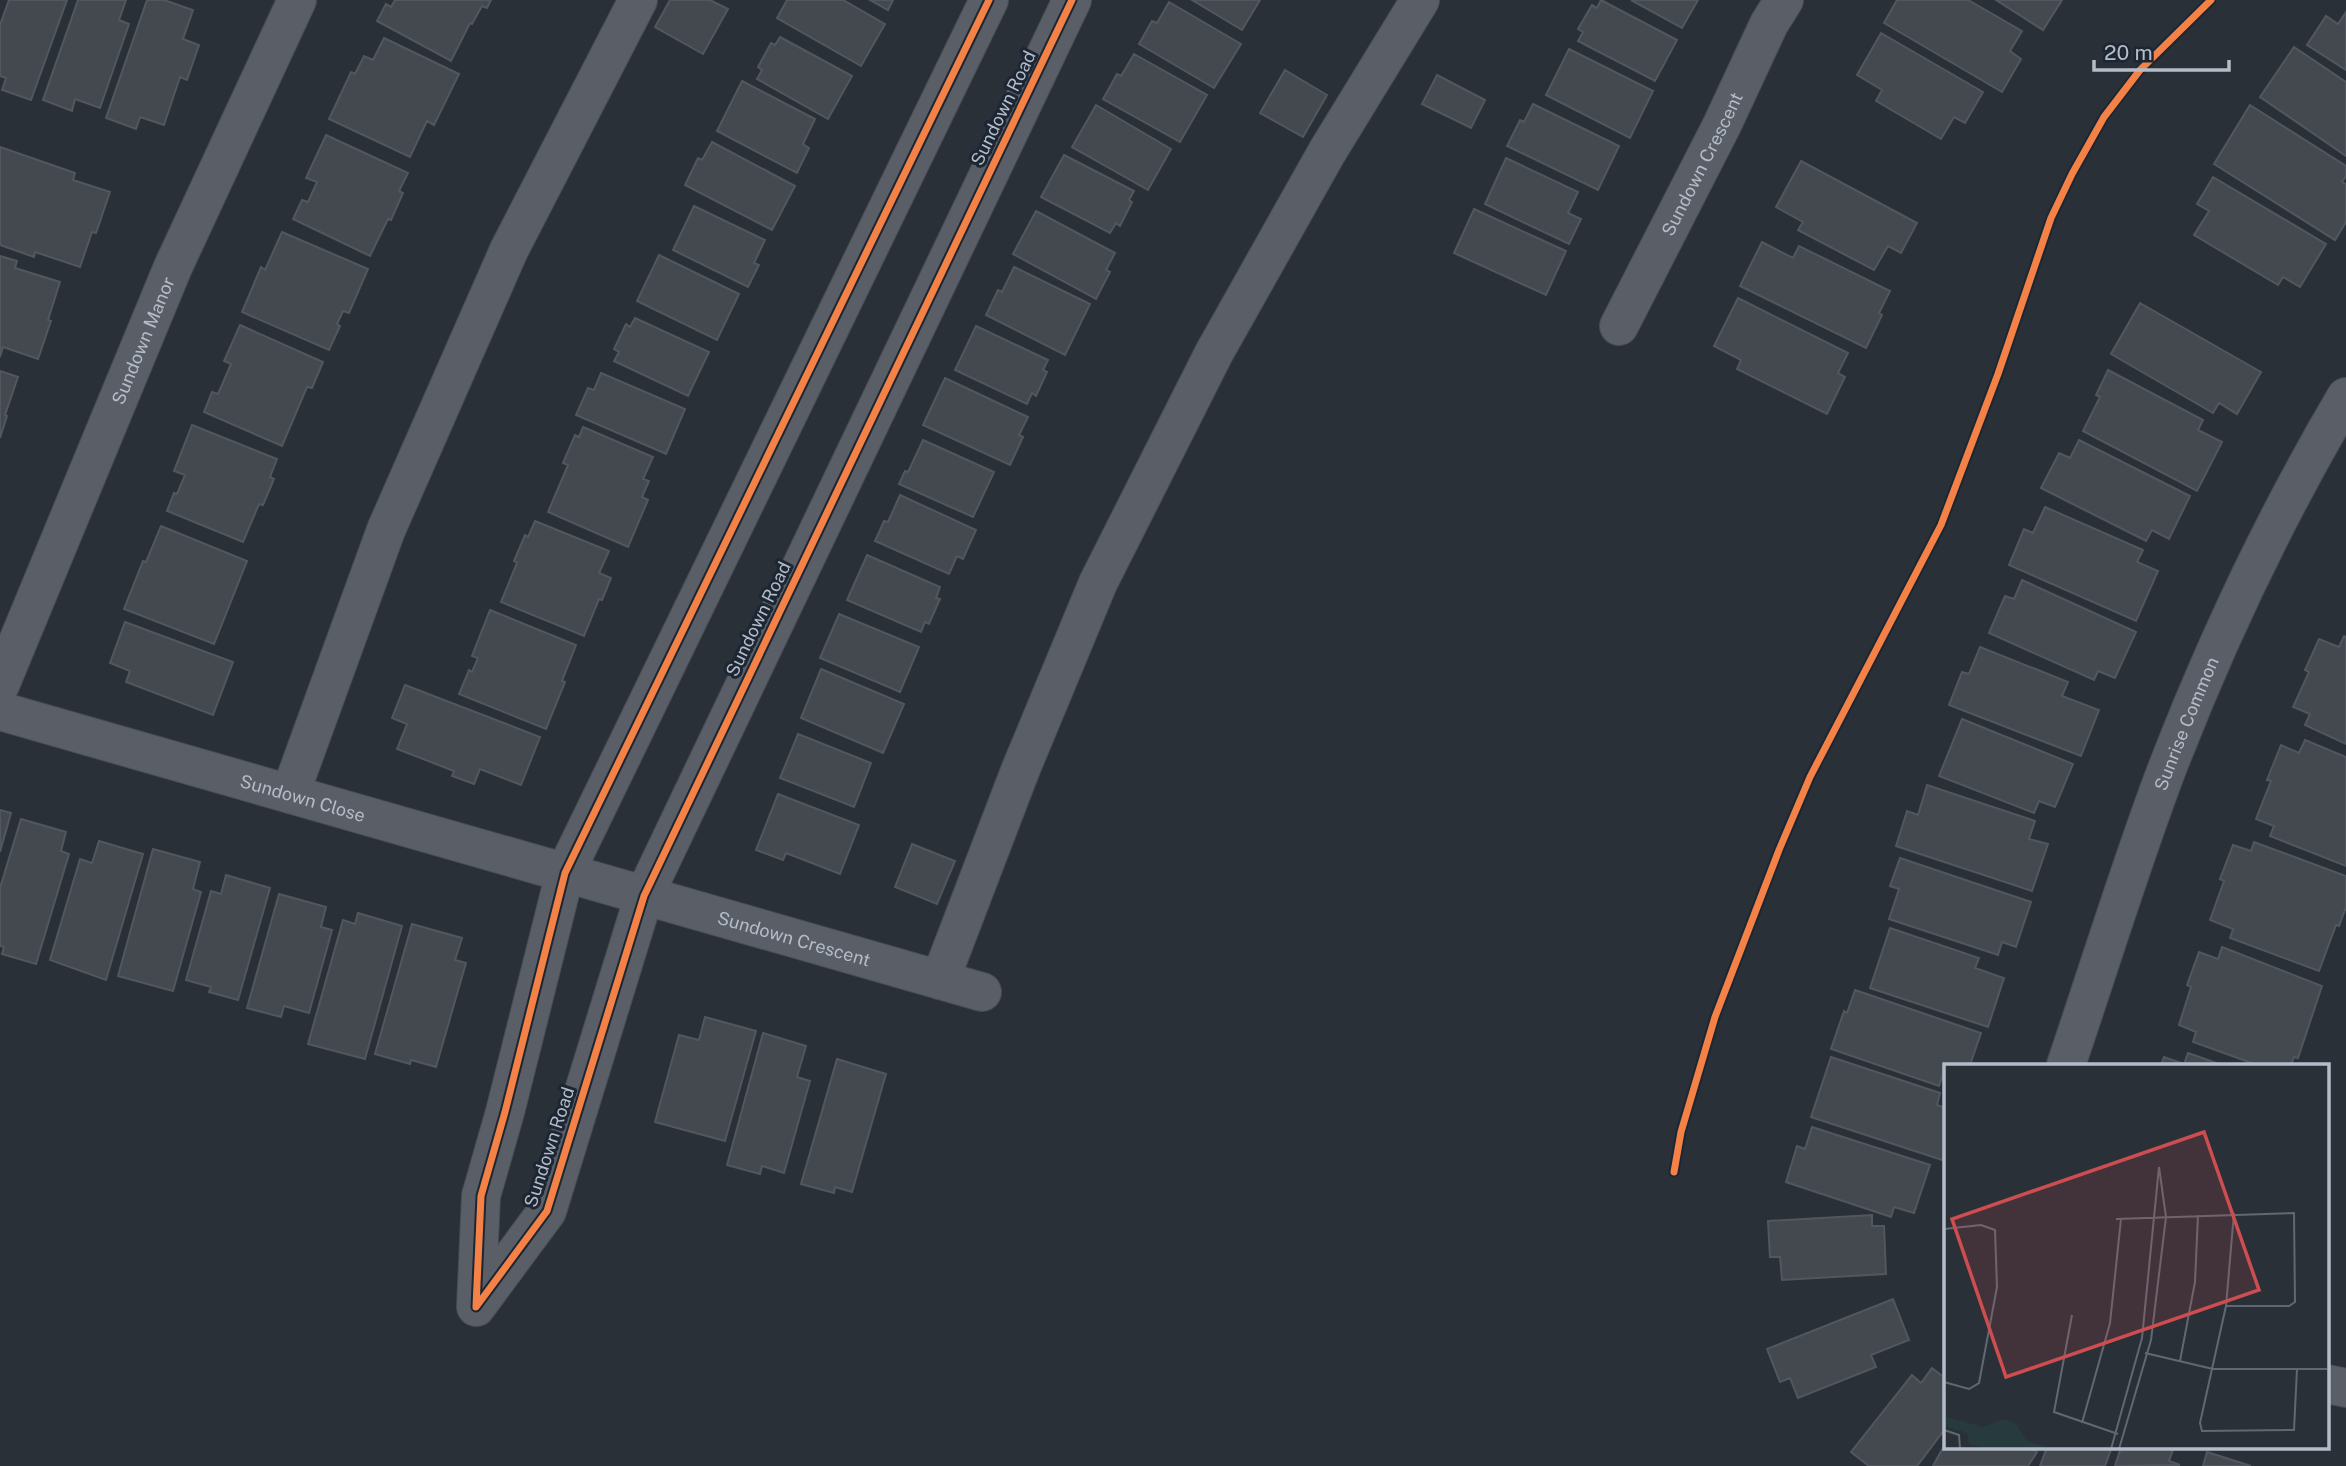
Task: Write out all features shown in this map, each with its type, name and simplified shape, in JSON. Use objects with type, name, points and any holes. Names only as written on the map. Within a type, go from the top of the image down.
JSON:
[{"type":"street","name":"Sundown Manor","points":[[0,685],[173,267],[297,0]]},
{"type":"street","points":[[290,794],[386,530],[509,250],[638,0]]},
{"type":"street","name":"Sundown Road","points":[[989,0],[565,873],[481,1196],[476,1307],[547,1211],[644,896],[1072,0]]},
{"type":"street","points":[[940,980],[1020,771],[1098,583],[1214,354],[1327,152],[1420,0]]},
{"type":"street","name":"Sundown Crescent","points":[[1619,326],[1722,125],[1769,24],[1784,0]]},
{"type":"street","name":"Sunrise Common","points":[[2066,1064],[2165,775],[2227,626],[2311,457],[2346,397]]},
{"type":"street","name":"Sundown Close","points":[[0,711],[604,884]]},
{"type":"street","name":"Sundown Crescent","points":[[604,884],[982,992]]},
{"type":"street","points":[[2328,1384],[2346,1388]]},
{"type":"building","points":[[9,0],[67,0],[31,100],[2,90],[6,78],[0,76],[0,25]]},
{"type":"building","points":[[78,0],[126,0],[119,20],[129,24],[100,108],[75,99],[72,111],[43,100]]},
{"type":"building","points":[[147,0],[164,0],[193,10],[183,39],[199,45],[187,80],[180,77],[164,125],[140,117],[136,129],[106,118]]},
{"type":"building","points":[[395,0],[491,0],[487,8],[482,6],[472,24],[470,23],[451,61],[377,21],[386,4],[391,7]]},
{"type":"building","points":[[670,0],[710,0],[728,9],[703,54],[655,27]]},
{"type":"building","points":[[787,0],[843,0],[885,24],[861,66],[777,18]]},
{"type":"building","points":[[870,0],[893,0],[888,10]]},
{"type":"building","points":[[1192,0],[1260,0],[1242,30]]},
{"type":"building","points":[[1601,0],[1677,40],[1655,81],[1578,41],[1583,32],[1578,29],[1592,5],[1597,8]]},
{"type":"building","points":[[1631,0],[1698,0],[1682,28]]},
{"type":"building","points":[[1897,0],[1968,0],[2022,31],[2010,51],[2021,59],[2002,92],[1884,23]]},
{"type":"building","points":[[1996,0],[2062,0],[2043,30]]},
{"type":"building","points":[[1169,2],[1241,44],[1214,88],[1139,44],[1152,21],[1157,23]]},
{"type":"building","points":[[2346,12],[2346,70],[2307,45],[2326,16],[2338,24]]},
{"type":"building","points":[[1881,33],[1983,92],[1965,123],[1954,117],[1941,139],[1876,101],[1882,90],[1857,75]]},
{"type":"building","points":[[780,37],[852,76],[828,119],[757,79],[762,70],[758,67],[771,43],[775,45]]},
{"type":"building","points":[[384,38],[459,74],[434,125],[427,121],[410,157],[329,119],[351,72],[355,74],[364,56],[373,60]]},
{"type":"building","points":[[2294,47],[2346,82],[2346,156],[2260,97]]},
{"type":"building","points":[[1569,49],[1653,91],[1630,138],[1546,95]]},
{"type":"building","points":[[1134,54],[1207,95],[1180,142],[1103,99],[1117,74],[1121,76]]},
{"type":"building","points":[[1285,70],[1327,95],[1303,137],[1260,113]]},
{"type":"building","points":[[1437,75],[1485,100],[1471,128],[1422,104]]},
{"type":"building","points":[[742,81],[815,119],[803,144],[809,148],[797,173],[717,131]]},
{"type":"building","points":[[1533,104],[1619,146],[1598,190],[1507,146],[1520,120],[1524,122]]},
{"type":"building","points":[[1096,105],[1171,149],[1148,190],[1072,147]]},
{"type":"building","points":[[2250,105],[2346,166],[2346,176],[2342,182],[2346,184],[2346,222],[2335,240],[2214,164]]},
{"type":"building","points":[[326,135],[408,173],[399,191],[403,193],[391,220],[388,219],[370,256],[293,219],[302,200],[308,202],[317,182],[306,178]]},
{"type":"building","points":[[712,142],[795,186],[772,230],[685,185],[698,158],[702,160]]},
{"type":"building","points":[[0,147],[75,173],[73,180],[110,192],[96,233],[92,232],[80,267],[35,252],[34,257],[0,245]]},
{"type":"building","points":[[1064,155],[1134,191],[1129,200],[1132,202],[1120,226],[1116,223],[1110,233],[1041,197]]},
{"type":"building","points":[[1506,158],[1578,192],[1568,213],[1581,219],[1569,244],[1485,204]]},
{"type":"building","points":[[1801,161],[1917,223],[1901,253],[1888,246],[1874,270],[1798,230],[1803,222],[1776,207]]},
{"type":"building","points":[[2213,177],[2326,244],[2300,287],[2283,277],[2278,285],[2194,235],[2209,211],[2197,204]]},
{"type":"building","points":[[694,206],[765,240],[754,263],[759,265],[748,287],[673,250]]},
{"type":"building","points":[[1474,209],[1566,251],[1546,295],[1454,253]]},
{"type":"building","points":[[1036,211],[1115,253],[1106,270],[1110,272],[1096,299],[1013,254]]},
{"type":"building","points":[[282,232],[368,269],[349,313],[343,311],[337,324],[340,326],[329,350],[242,312],[261,267],[265,270]]},
{"type":"building","points":[[1762,242],[1793,258],[1799,246],[1890,291],[1866,348],[1740,286]]},
{"type":"building","points":[[659,255],[739,294],[717,340],[637,301]]},
{"type":"building","points":[[0,256],[17,261],[15,268],[60,282],[38,359],[3,347],[0,357]]},
{"type":"building","points":[[1014,267],[1090,304],[1065,355],[986,315],[998,290],[1002,292]]},
{"type":"building","points":[[1738,298],[1848,353],[1838,373],[1845,377],[1827,414],[1737,369],[1741,360],[1714,346]]},
{"type":"building","points":[[2140,303],[2261,372],[2237,414],[2219,403],[2213,413],[2111,354]]},
{"type":"building","points":[[635,318],[709,352],[688,396],[614,361],[619,352],[614,349],[626,324],[630,327]]},
{"type":"building","points":[[240,325],[323,362],[312,388],[307,387],[282,446],[204,412],[212,392],[218,394],[231,364],[224,361]]},
{"type":"building","points":[[976,326],[1048,360],[1043,370],[1047,372],[1036,396],[1032,393],[1027,404],[955,370]]},
{"type":"building","points":[[2108,370],[2203,420],[2198,430],[2222,442],[2197,491],[2083,431],[2100,397],[2096,395]]},
{"type":"building","points":[[0,371],[18,377],[0,438]]},
{"type":"building","points":[[601,373],[685,409],[666,454],[576,415],[588,388],[594,390]]},
{"type":"building","points":[[945,378],[1028,417],[1019,435],[1023,437],[1010,465],[923,425]]},
{"type":"building","points":[[192,425],[277,459],[270,477],[274,479],[263,505],[259,504],[243,542],[167,511],[185,475],[174,471]]},
{"type":"building","points":[[583,427],[653,457],[643,479],[649,481],[642,497],[648,500],[628,547],[548,512],[568,465],[563,463],[575,435],[579,437]]},
{"type":"building","points":[[923,440],[994,472],[973,517],[899,484],[905,471],[908,472]]},
{"type":"building","points":[[2079,440],[2190,496],[2169,539],[2152,530],[2146,541],[2041,488],[2059,453],[2070,458]]},
{"type":"building","points":[[900,495],[976,530],[963,559],[957,556],[949,574],[875,541],[884,521],[888,522]]},
{"type":"building","points":[[2045,507],[2143,550],[2137,562],[2158,571],[2136,621],[2009,565],[2024,529],[2033,533]]},
{"type":"building","points":[[535,521],[609,551],[599,573],[611,578],[584,636],[501,602],[517,563],[514,561],[525,535],[528,537]]},
{"type":"building","points":[[161,526],[247,561],[214,644],[124,609],[143,561],[146,562]]},
{"type":"building","points":[[867,555],[940,587],[936,598],[940,599],[929,624],[925,622],[921,632],[847,600]]},
{"type":"building","points":[[2022,580],[2136,632],[2115,678],[2098,671],[2094,680],[1989,633],[2005,596],[2014,599]]},
{"type":"building","points":[[490,610],[576,645],[546,729],[459,694],[469,670],[472,672],[478,658],[472,656]]},
{"type":"building","points":[[839,614],[919,647],[900,692],[820,658]]},
{"type":"building","points":[[125,622],[233,662],[213,715],[126,682],[130,671],[110,663]]},
{"type":"building","points":[[2344,636],[2346,744],[2305,725],[2310,714],[2293,707],[2309,672],[2305,670],[2319,639],[2339,647]]},
{"type":"building","points":[[1980,647],[2068,682],[2062,696],[2099,710],[2081,756],[1949,705],[1962,672],[1969,674]]},
{"type":"building","points":[[821,669],[904,704],[883,753],[801,718]]},
{"type":"building","points":[[405,685],[540,737],[521,785],[480,769],[474,784],[452,776],[454,771],[397,749],[407,724],[392,718]]},
{"type":"building","points":[[1962,719],[2073,764],[2055,807],[2039,801],[2034,813],[1939,776]]},
{"type":"building","points":[[798,734],[871,763],[854,807],[780,778]]},
{"type":"building","points":[[2305,740],[2346,757],[2346,866],[2270,836],[2274,826],[2256,819],[2281,745],[2299,753]]},
{"type":"building","points":[[1927,785],[2035,821],[2029,839],[2048,844],[2032,891],[1896,846],[1907,811],[1918,815]]},
{"type":"building","points":[[778,794],[859,825],[840,874],[786,853],[783,860],[756,850]]},
{"type":"building","points":[[0,810],[11,813],[0,852]]},
{"type":"building","points":[[21,819],[66,832],[61,851],[69,854],[36,964],[2,954],[4,947],[0,946],[0,888]]},
{"type":"building","points":[[99,841],[143,854],[106,980],[50,960],[80,859],[92,863]]},
{"type":"building","points":[[2254,842],[2346,876],[2346,907],[2339,926],[2336,925],[2319,971],[2230,938],[2233,929],[2210,920],[2224,881],[2220,879],[2233,845],[2251,851]]},
{"type":"building","points":[[912,844],[955,861],[937,904],[895,887]]},
{"type":"building","points":[[153,849],[200,862],[193,889],[201,892],[173,991],[118,976]]},
{"type":"building","points":[[1900,858],[2031,902],[2016,947],[2002,942],[1998,955],[1889,919],[1899,889],[1890,886]]},
{"type":"building","points":[[226,875],[270,888],[238,1000],[209,992],[211,987],[186,980],[211,891],[221,894]]},
{"type":"building","points":[[279,894],[326,907],[321,927],[332,930],[309,1013],[284,1006],[281,1017],[247,1008]]},
{"type":"building","points":[[358,913],[402,926],[365,1059],[308,1044],[343,920],[355,924]]},
{"type":"building","points":[[412,924],[462,938],[455,960],[466,963],[436,1067],[411,1060],[410,1064],[375,1054]]},
{"type":"building","points":[[1890,928],[1979,958],[1975,968],[2004,978],[1988,1027],[1870,988]]},
{"type":"building","points":[[2222,947],[2322,986],[2298,1058],[2294,1057],[2291,1064],[2254,1064],[2193,1042],[2196,1032],[2179,1025],[2191,987],[2187,985],[2199,952],[2218,959]]},
{"type":"building","points":[[1855,990],[1981,1033],[1970,1064],[1944,1064],[1944,1074],[1939,1086],[1831,1049],[1844,1011],[1847,1013]]},
{"type":"building","points":[[705,1017],[756,1031],[725,1141],[655,1122],[679,1035],[699,1040]]},
{"type":"building","points":[[763,1033],[806,1046],[797,1077],[810,1081],[784,1173],[762,1166],[760,1174],[727,1165]]},
{"type":"building","points":[[2188,1053],[2219,1064],[2184,1064]]},
{"type":"building","points":[[1831,1057],[1940,1093],[1937,1105],[1944,1108],[1942,1160],[1811,1117]]},
{"type":"building","points":[[2164,1057],[2184,1064],[2161,1064]]},
{"type":"building","points":[[837,1059],[886,1074],[852,1192],[835,1187],[834,1193],[801,1184]]},
{"type":"building","points":[[1812,1127],[1930,1165],[1914,1213],[1894,1207],[1891,1217],[1786,1182],[1797,1146],[1805,1149]]},
{"type":"building","points":[[1872,1215],[1872,1226],[1884,1226],[1886,1274],[1782,1280],[1780,1257],[1770,1257],[1768,1221]]},
{"type":"building","points":[[1893,1299],[1909,1340],[1871,1355],[1876,1367],[1798,1398],[1790,1378],[1780,1382],[1767,1349]]},
{"type":"building","points":[[1932,1368],[1944,1377],[1944,1430],[1917,1466],[1869,1466],[1851,1452],[1912,1375],[1921,1383]]},
{"type":"building","points":[[1944,1446],[1944,1448],[2035,1448],[2037,1452],[2028,1466],[1933,1466]]},
{"type":"building","points":[[2047,1448],[2112,1448],[2105,1466],[2040,1466]]},
{"type":"building","points":[[2121,1448],[2174,1448],[2169,1461],[2180,1465],[2115,1466]]},
{"type":"building","points":[[2207,1452],[2251,1466],[2203,1466]]},
{"type":"cycle path","points":[[989,0],[565,873],[481,1196],[476,1307],[547,1211],[644,896],[1072,0]]},
{"type":"cycle path","points":[[1674,1172],[1681,1132],[1715,1017],[1779,850],[1810,777],[1941,525],[1998,374],[2051,218],[2104,117],[2140,70],[2211,0]]}]
